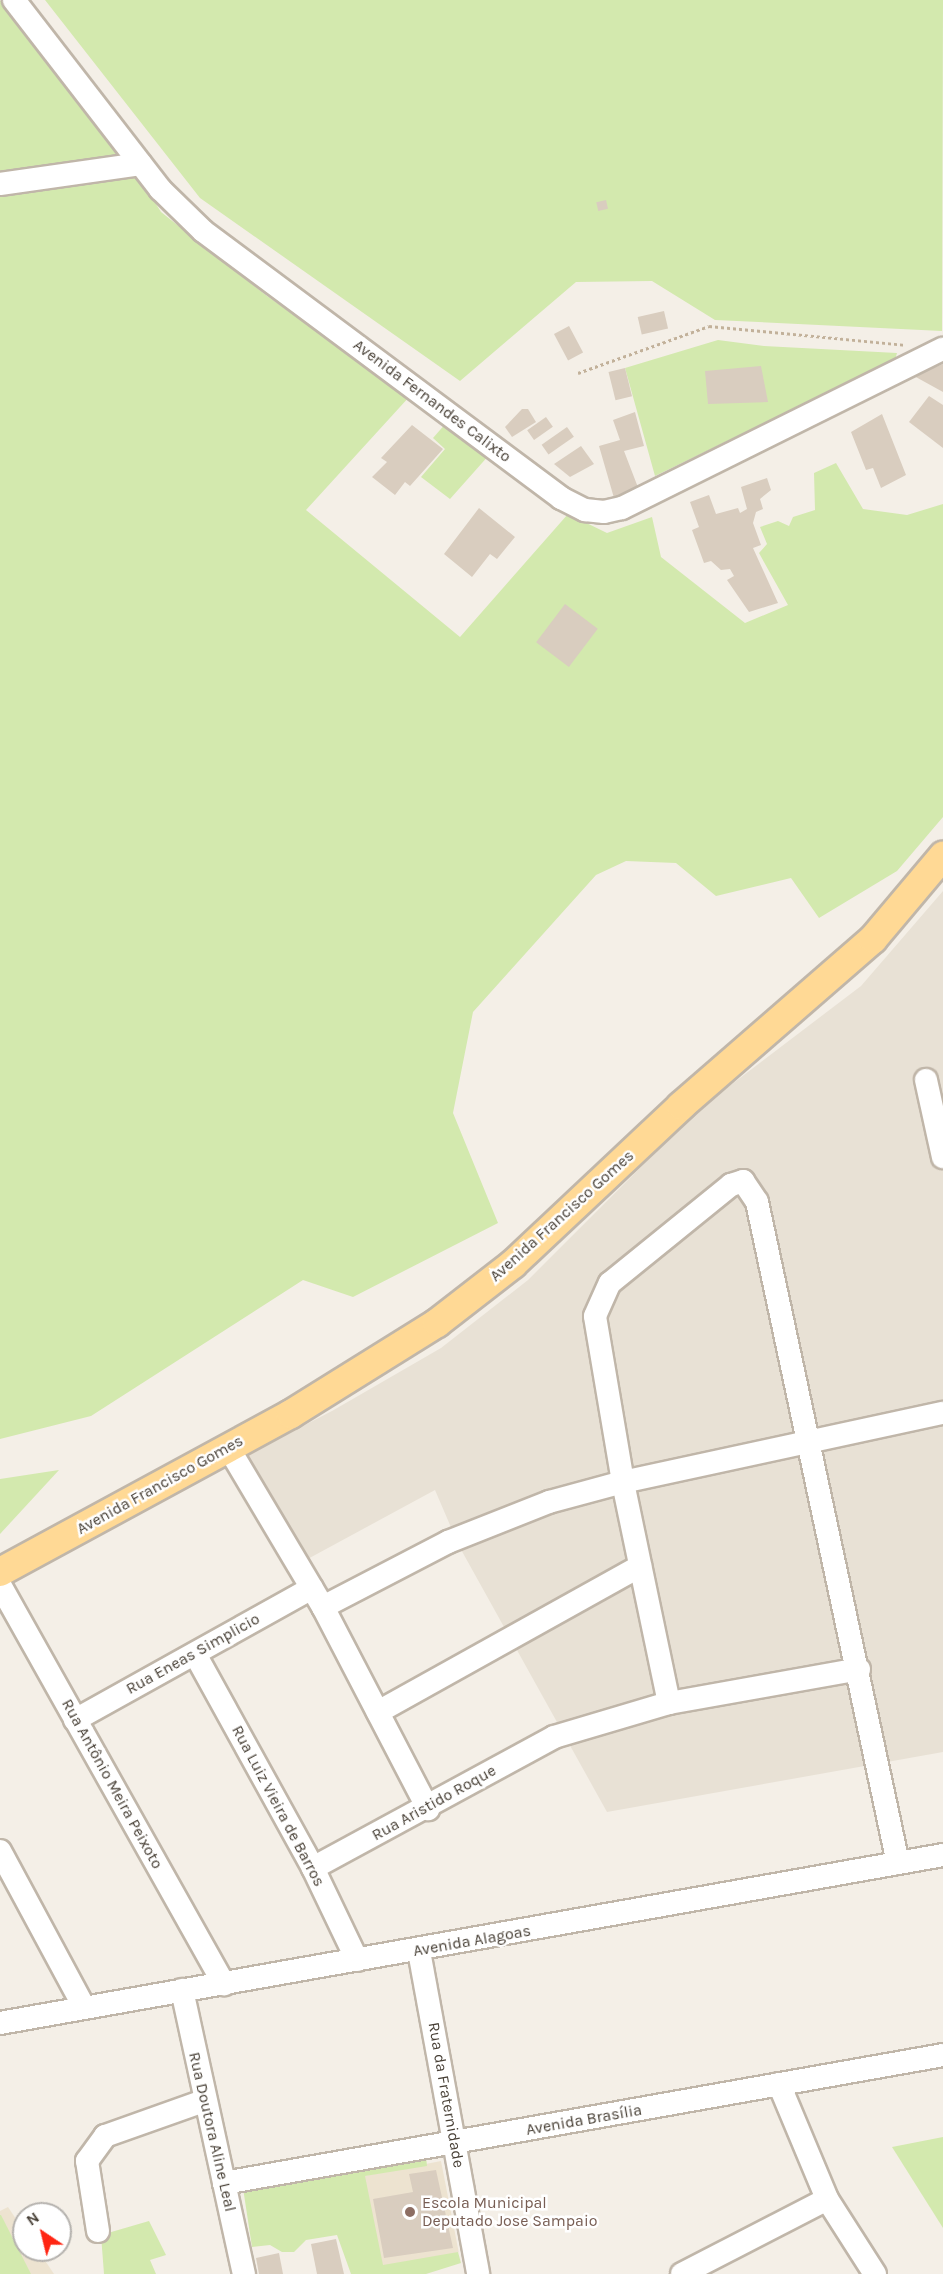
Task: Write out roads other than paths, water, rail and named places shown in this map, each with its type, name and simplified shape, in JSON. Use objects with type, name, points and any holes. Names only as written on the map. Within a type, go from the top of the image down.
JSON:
[{"type":"main road","name":"Avenida Francisco Gomes","points":[[0,1572],[291,1414],[437,1323],[513,1264],[681,1106],[873,939],[943,856]]},
{"type":"street","name":"Avenida Fernandes Calixto","points":[[14,0],[141,164],[203,231],[561,498],[585,510],[604,512],[622,508],[943,349]]},
{"type":"street","points":[[0,184],[141,164]]},
{"type":"street","points":[[926,1080],[943,1156]]},
{"type":"street","points":[[669,1703],[623,1482],[595,1316],[599,1299],[610,1283],[731,1185],[743,1181],[757,1202],[859,1669],[898,1863]]},
{"type":"street","points":[[323,1607],[448,1542],[549,1502],[623,1482],[811,1444],[943,1413]]},
{"type":"street","points":[[228,1447],[323,1607],[428,1809]]},
{"type":"street","points":[[378,1712],[502,1640],[640,1566]]},
{"type":"street","name":"Rua Antônio Meira Peixoto","points":[[0,1584],[224,1984]]},
{"type":"street","name":"Rua Eneas Simplicio","points":[[75,1720],[312,1588]]},
{"type":"street","name":"Rua Luiz Vieira de Barros","points":[[195,1654],[313,1868],[357,1960]]},
{"type":"street","name":"Rua Aristido Roque","points":[[313,1868],[428,1809],[554,1737],[669,1703],[859,1669]]},
{"type":"street","points":[[0,1851],[84,2007]]},
{"type":"street","name":"Avenida Alagoas","points":[[0,2023],[419,1951],[943,1855]]},
{"type":"street","name":"Rua da Fraternidade","points":[[419,1951],[478,2274]]},
{"type":"street","name":"Rua Doutora Aline Leal","points":[[182,1990],[204,2101],[244,2274]]},
{"type":"street","name":"Avenida Brasília","points":[[224,2183],[455,2144],[943,2055]]},
{"type":"street","points":[[779,2084],[827,2199],[875,2274]]},
{"type":"street","points":[[98,2230],[87,2162],[105,2136],[204,2101]]},
{"type":"street","points":[[682,2274],[827,2199]]},
{"type":"place","name":"Escola Municipal Deputado Jose Sampaio","points":[[410,2212]]}]
